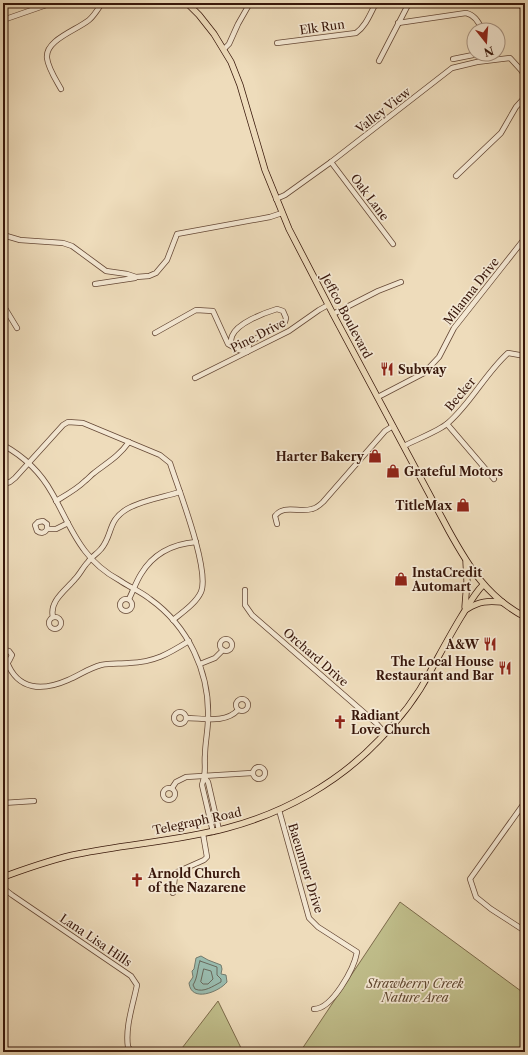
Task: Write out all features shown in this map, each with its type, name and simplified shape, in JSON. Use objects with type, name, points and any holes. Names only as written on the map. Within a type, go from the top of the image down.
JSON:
[{"type":"main road","name":"Jeffco Boulevard","points":[[187,3],[208,25],[231,62],[240,85],[265,170],[276,199],[296,243],[465,560],[483,585],[502,602],[525,617]]},
{"type":"main road","points":[[465,560],[467,582],[465,610]]},
{"type":"main road","name":"Telegraph Road","points":[[3,877],[33,866],[76,855],[213,832],[255,820],[308,795],[340,774],[366,752],[386,733],[402,714],[424,683],[474,595],[483,585]]},
{"type":"main road","points":[[465,610],[480,602],[502,602]]},
{"type":"street","points":[[3,20],[52,3]]},
{"type":"street","points":[[61,89],[49,65],[47,58],[48,50],[55,42],[89,20],[102,3]]},
{"type":"street","points":[[224,49],[229,44],[250,3]]},
{"type":"street","name":"Elk Run","points":[[277,43],[356,33],[366,24],[376,3]]},
{"type":"street","points":[[379,61],[409,3]]},
{"type":"street","points":[[520,3],[525,9]]},
{"type":"street","points":[[398,23],[466,13],[472,14],[478,22]]},
{"type":"street","points":[[453,59],[466,56]]},
{"type":"street","name":"Valley View","points":[[276,199],[285,195],[331,162],[452,68],[477,62],[510,58],[525,76]]},
{"type":"street","points":[[456,176],[501,133],[516,107],[525,96]]},
{"type":"street","name":"Oak Lane","points":[[331,162],[393,244]]},
{"type":"street","points":[[95,284],[149,276],[156,273],[167,260],[177,234],[270,217],[282,213]]},
{"type":"street","points":[[3,235],[20,240],[63,243],[72,246],[106,271],[127,274],[136,278]]},
{"type":"street","name":"Milanna Drive","points":[[378,397],[424,373],[439,358],[454,328],[525,238]]},
{"type":"street","points":[[333,314],[378,291],[401,282]]},
{"type":"street","points":[[3,305],[17,328]]},
{"type":"street","name":"Pine Drive","points":[[195,378],[289,331],[328,305]]},
{"type":"street","points":[[155,333],[196,310],[213,311],[228,344],[230,346],[239,350],[246,352],[250,342],[285,322],[286,318],[284,311],[277,309],[247,322],[232,335],[230,346]]},
{"type":"street","name":"Becker","points":[[404,446],[447,424],[473,396],[496,363],[508,353],[525,356]]},
{"type":"street","points":[[3,484],[10,482],[15,478],[63,425],[68,422],[83,423],[160,454],[170,463],[196,542],[204,574],[201,593],[188,609],[173,620]]},
{"type":"street","points":[[447,424],[494,479]]},
{"type":"street","points":[[277,524],[275,516],[278,512],[285,509],[313,509],[323,502],[385,431],[393,426]]},
{"type":"street","points":[[56,501],[76,488],[122,452],[129,442]]},
{"type":"street","points":[[3,445],[28,463],[42,478],[77,540],[91,558],[110,574],[155,602],[173,620],[189,641],[200,664],[206,690],[208,718],[204,777],[202,782],[213,832]]},
{"type":"street","points":[[53,617],[53,606],[58,598],[91,558],[102,549],[115,519],[127,509],[138,504],[180,492]]},
{"type":"street","points":[[47,529],[56,529],[68,523]]},
{"type":"street","points":[[129,600],[140,576],[155,556],[168,549],[196,542]]},
{"type":"street","name":"Orchard Drive","points":[[245,590],[245,605],[252,615],[386,733]]},
{"type":"street","points":[[3,650],[8,650],[11,654],[11,658],[5,661],[20,681],[31,686],[43,688],[69,680],[92,667],[103,664],[129,663],[159,658],[189,641]]},
{"type":"street","points":[[200,664],[215,658],[223,650]]},
{"type":"street","points":[[186,718],[226,718],[233,715],[238,710]]},
{"type":"street","points":[[172,788],[176,782],[186,777],[252,773]]},
{"type":"street","points":[[204,777],[208,782],[219,830]]},
{"type":"street","points":[[3,803],[34,801]]},
{"type":"street","points":[[525,802],[470,879],[476,897],[491,909],[525,931]]},
{"type":"street","name":"Baeumner Drive","points":[[279,810],[309,918],[318,926],[357,952],[356,961],[335,996],[319,1009],[314,1009]]},
{"type":"street","points":[[173,893],[175,876],[177,872],[204,860],[207,857],[203,834]]},
{"type":"street","name":"Lana Lisa Hills","points":[[3,888],[131,976],[138,985],[128,1032],[128,1047],[133,1052]]},
{"type":"green space","name":"Strawberry Creek Nature Area","points":[[400,902],[525,994],[525,1052],[300,1052]]},
{"type":"green space","points":[[218,1001],[243,1052],[179,1052]]},
{"type":"water","points":[[201,956],[221,965],[221,974],[226,975],[227,982],[218,989],[206,994],[195,993],[191,989],[189,983],[193,977],[192,971],[194,969],[196,958]]},
{"type":"place","name":"Subway","points":[[387,369]]},
{"type":"place","name":"Harter Bakery","points":[[375,456]]},
{"type":"place","name":"Grateful Motors","points":[[393,471]]},
{"type":"place","name":"TitleMax","points":[[463,505]]},
{"type":"place","name":"InstaCredit Automart","points":[[401,579]]},
{"type":"place","name":"A&W","points":[[490,644]]},
{"type":"place","name":"The Local House Restaurant and Bar","points":[[505,668]]},
{"type":"place","name":"Radiant Love Church","points":[[340,722]]},
{"type":"place","name":"Arnold Church of the Nazarene","points":[[137,880]]}]
